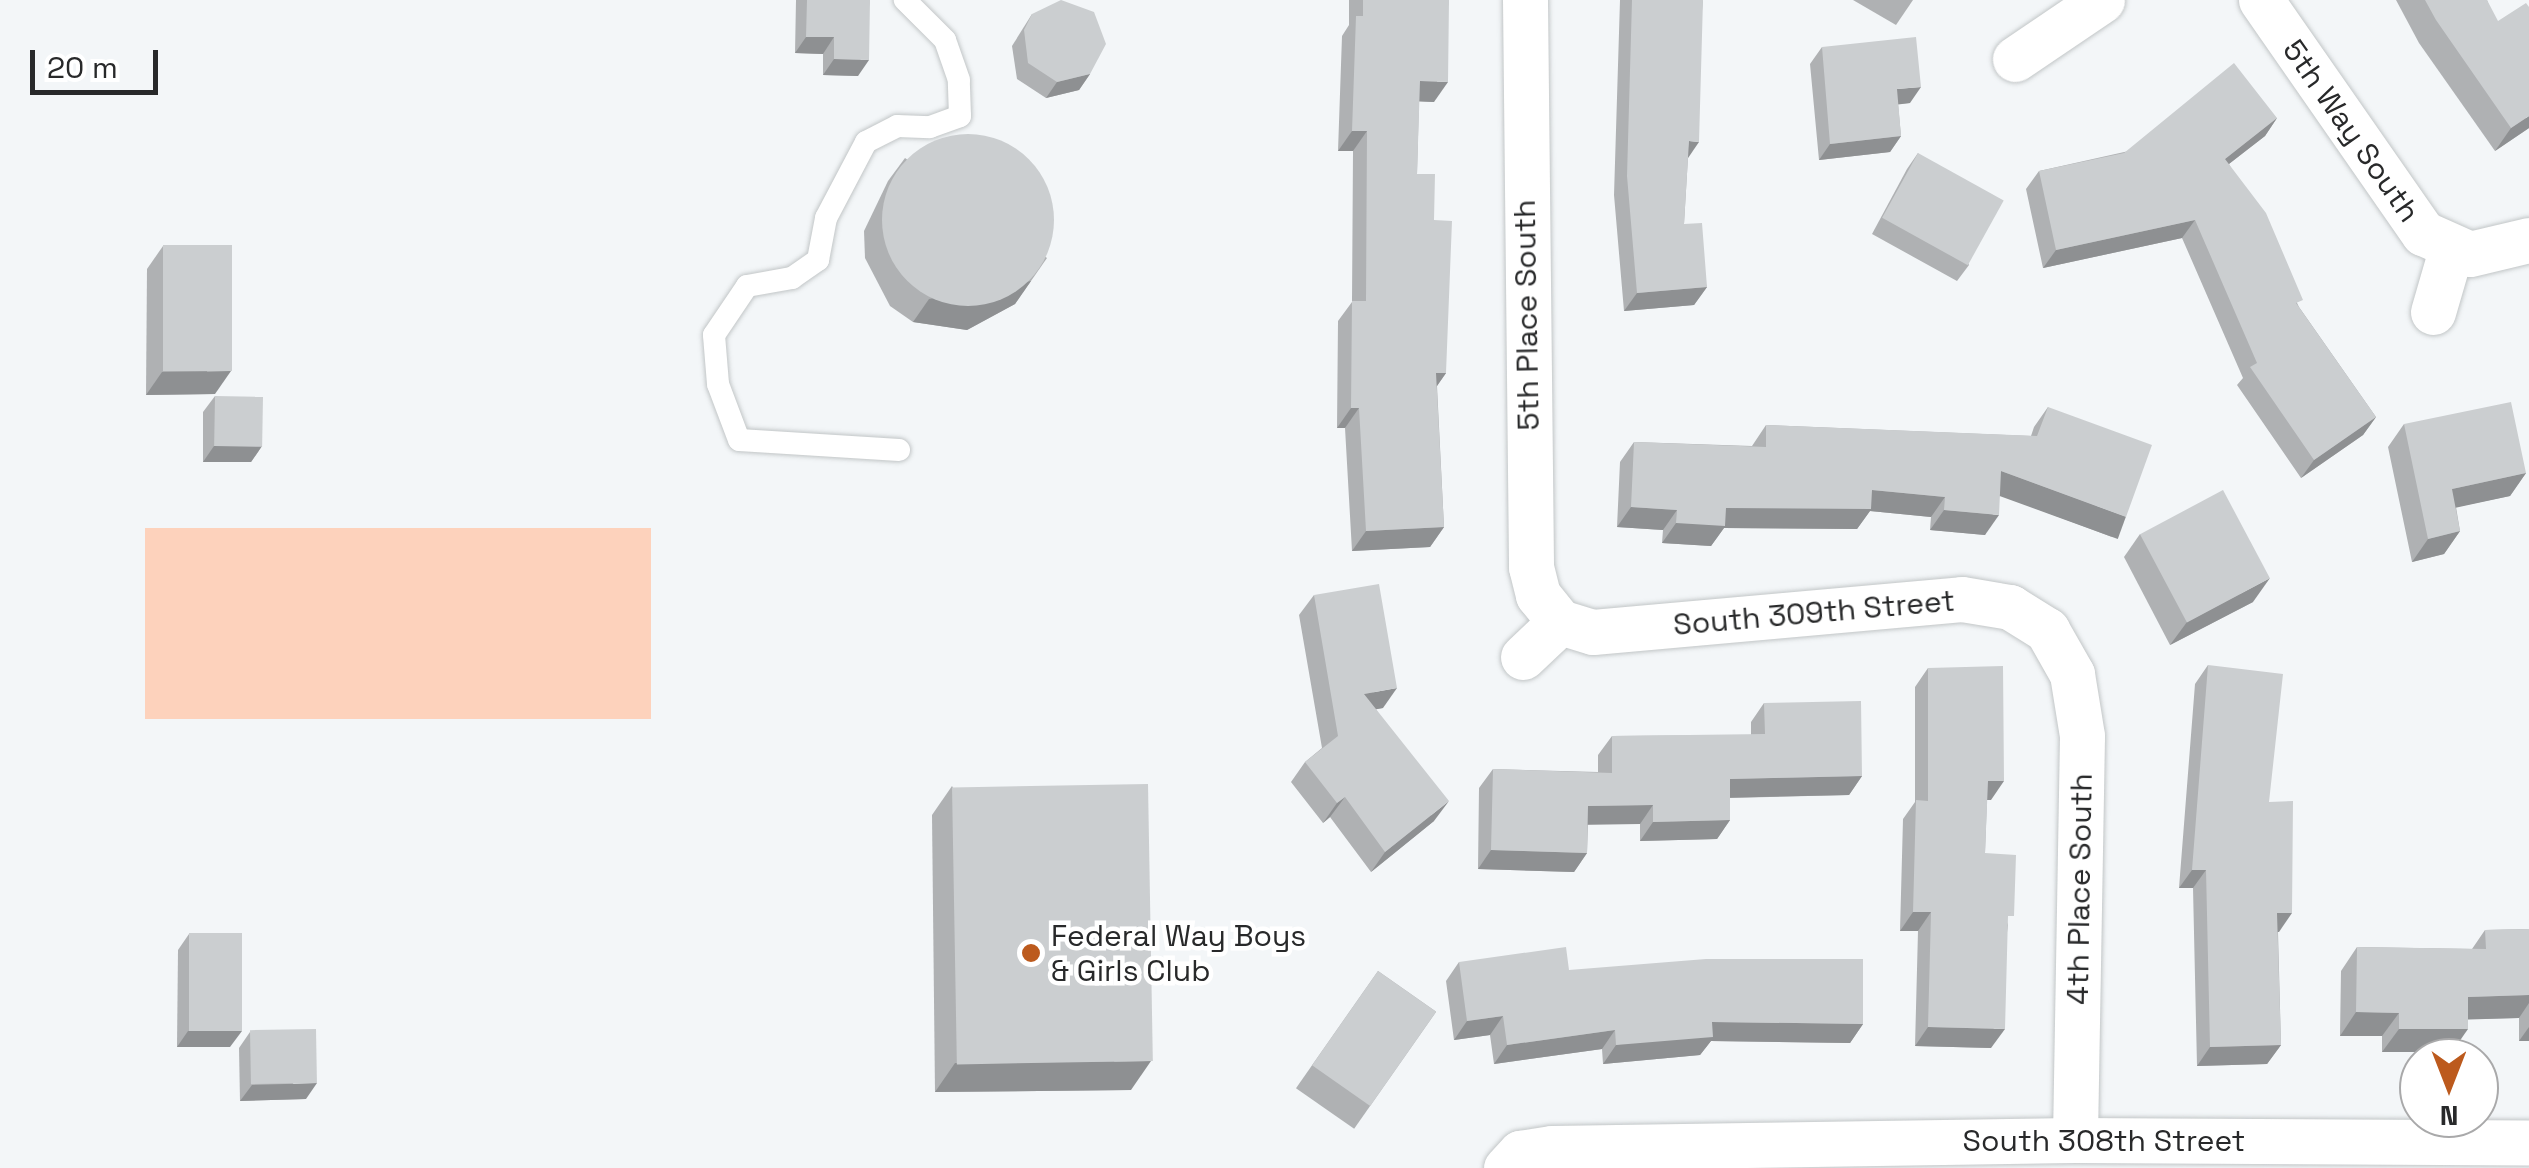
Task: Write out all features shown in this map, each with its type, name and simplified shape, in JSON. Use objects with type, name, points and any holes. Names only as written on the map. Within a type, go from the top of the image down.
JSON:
[{"type":"street","name":"5th Place South","points":[[1525,0],[1532,567],[1538,595],[1560,622]]},
{"type":"street","points":[[2015,58],[2102,0]]},
{"type":"street","name":"5th Way South","points":[[2261,0],[2403,212],[2452,250]]},
{"type":"street","points":[[2434,312],[2452,250],[2488,253],[2529,240]]},
{"type":"street","name":"South 309th Street","points":[[1560,622],[1593,632],[1962,599],[2022,612],[2056,643]]},
{"type":"street","points":[[1523,657],[1560,622]]},
{"type":"street","name":"4th Place South","points":[[2056,643],[2075,684],[2082,736],[2075,1140]]},
{"type":"street","name":"South 308th Street","points":[[1506,1167],[1523,1151],[1552,1148],[2075,1140],[2529,1142]]},
{"type":"lane","points":[[899,450],[739,440],[718,384],[714,336],[747,286],[792,278],[818,260],[826,218],[866,142],[897,126],[930,127],[960,116],[959,80],[945,40],[905,0]]},
{"type":"shaded area","points":[[145,528],[651,528],[651,719],[145,719]]},
{"type":"building","points":[[807,0],[870,0],[869,60],[834,59],[834,37],[806,37]]},
{"type":"building","points":[[1061,0],[1094,12],[1106,44],[1090,74],[1057,82],[1028,63],[1024,30],[1032,14]]},
{"type":"building","points":[[1363,0],[1449,0],[1448,82],[1420,81],[1417,174],[1435,174],[1434,220],[1452,221],[1446,373],[1436,373],[1444,527],[1366,531],[1359,408],[1351,408],[1352,301],[1366,301],[1367,131],[1352,131],[1356,16],[1363,16]]},
{"type":"building","points":[[1632,0],[1703,0],[1699,142],[1689,141],[1684,224],[1702,223],[1707,287],[1637,293],[1627,176]]},
{"type":"building","points":[[2425,0],[2487,0],[2498,21],[2526,3],[2529,116],[2511,128]]},
{"type":"building","points":[[1916,37],[1921,87],[1897,89],[1901,136],[1830,144],[1822,47]]},
{"type":"building","points":[[2234,63],[2277,118],[2225,159],[2266,213],[2303,300],[2296,303],[2376,417],[2314,460],[2250,367],[2257,363],[2195,220],[2056,250],[2039,171],[2124,153]]},
{"type":"building","points":[[968,134],[1001,141],[1029,159],[1047,187],[1054,220],[1047,253],[1029,281],[1001,299],[968,306],[935,299],[907,281],[889,253],[882,220],[889,187],[907,159],[935,141]]},
{"type":"building","points":[[1918,153],[2004,201],[1968,265],[1882,218]]},
{"type":"building","points":[[163,245],[232,245],[232,371],[163,371]]},
{"type":"building","points":[[215,396],[263,397],[262,447],[214,446]]},
{"type":"building","points":[[2511,402],[2526,473],[2452,489],[2460,531],[2428,539],[2404,424]]},
{"type":"building","points":[[2048,407],[2152,445],[2126,517],[2001,471],[1999,515],[1944,510],[1945,497],[1872,490],[1871,509],[1726,508],[1725,526],[1676,523],[1677,510],[1631,507],[1634,442],[1766,447],[1766,425],[2037,436]]},
{"type":"building","points":[[2223,490],[2270,578],[2187,622],[2140,534]]},
{"type":"building","points":[[1379,584],[1397,688],[1364,694],[1449,801],[1385,852],[1345,797],[1337,803],[1305,762],[1338,736],[1314,595]]},
{"type":"building","points":[[2208,665],[2283,674],[2269,802],[2293,801],[2292,913],[2277,913],[2281,1045],[2210,1047],[2206,870],[2192,870]]},
{"type":"building","points":[[2003,666],[2004,781],[1988,781],[1985,853],[2016,855],[2014,916],[2008,916],[2005,1029],[1928,1027],[1931,912],[1913,912],[1916,800],[1928,801],[1928,668]]},
{"type":"building","points":[[1861,701],[1862,776],[1730,779],[1730,820],[1653,822],[1653,805],[1588,806],[1587,853],[1491,850],[1493,769],[1612,773],[1612,736],[1765,734],[1764,703]]},
{"type":"building","name":"Federal Way Boys & Girls Club","points":[[1148,784],[1153,1061],[957,1064],[952,787]]},
{"type":"building","points":[[2529,929],[2529,995],[2468,997],[2468,1029],[2399,1029],[2399,1013],[2356,1012],[2357,947],[2486,949],[2485,930]]},
{"type":"building","points":[[189,933],[242,933],[242,1031],[189,1031]]},
{"type":"building","points":[[1566,947],[1569,970],[1706,959],[1863,959],[1863,1024],[1712,1022],[1713,1037],[1616,1045],[1615,1030],[1507,1045],[1503,1016],[1467,1021],[1459,962]]},
{"type":"building","points":[[1378,971],[1436,1012],[1370,1106],[1312,1065]]},
{"type":"building","points":[[316,1029],[317,1083],[251,1084],[250,1030]]},
{"type":"place","name":"Federal Way Boys & Girls Club","points":[[1031,953]]}]
